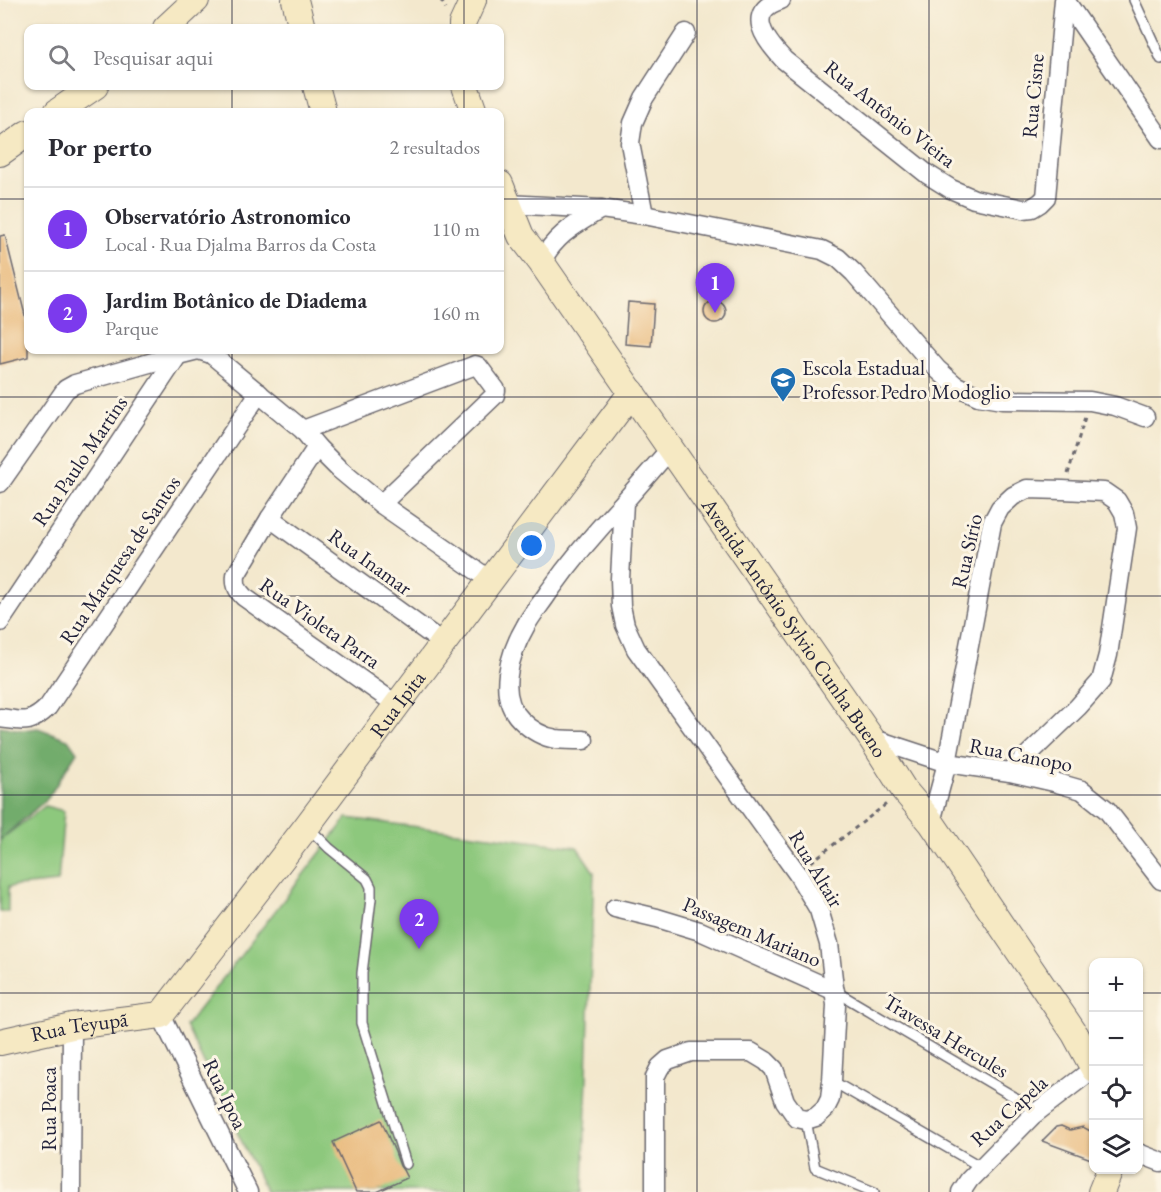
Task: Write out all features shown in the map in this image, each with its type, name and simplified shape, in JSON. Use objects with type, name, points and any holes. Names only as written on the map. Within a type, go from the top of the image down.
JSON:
[{"type":"main road","points":[[170,24],[196,0]]},
{"type":"main road","points":[[295,0],[301,24]]},
{"type":"main road","points":[[462,24],[473,0]]},
{"type":"main road","points":[[63,108],[89,90]]},
{"type":"main road","points":[[317,90],[322,108]]},
{"type":"main road","points":[[466,90],[473,108]]},
{"type":"main road","points":[[0,153],[24,136]]},
{"type":"main road","name":"Avenida Antônio Sylvio Cunha Bueno","points":[[504,200],[510,238],[541,262],[871,738],[904,790],[931,822],[1075,1034],[1091,1066]]},
{"type":"main road","name":"Rua Ipita","points":[[161,1015],[307,826],[632,392]]},
{"type":"main road","name":"Rua Teyupã","points":[[0,1042],[72,1026],[161,1015]]},
{"type":"main road","points":[[1101,1192],[1108,1174]]},
{"type":"street","name":"Rua Antônio Vieira","points":[[781,0],[771,3],[763,10],[760,20],[762,31],[770,45],[784,60],[927,174],[951,189],[974,199],[1023,209],[1032,208],[1046,197]]},
{"type":"street","name":"Rua Cisne","points":[[1046,197],[1065,0]]},
{"type":"street","points":[[1065,0],[1161,139]]},
{"type":"street","points":[[644,215],[630,143],[633,123],[644,98],[686,33]]},
{"type":"street","points":[[504,194],[644,215],[822,250],[838,258],[855,273],[937,369],[955,385],[978,396],[1002,400],[1090,401],[1115,406],[1146,417]]},
{"type":"street","points":[[541,262],[549,248],[563,233],[601,209]]},
{"type":"street","points":[[0,483],[66,389],[75,384],[178,354]]},
{"type":"street","name":"Rua Paulo Martins","points":[[0,622],[178,354]]},
{"type":"street","points":[[211,354],[303,430],[339,470],[381,504],[490,580]]},
{"type":"street","points":[[303,430],[472,366],[478,366],[496,390],[495,395],[381,504]]},
{"type":"street","name":"Rua Marquesa de Santos","points":[[0,718],[27,721],[38,717],[48,707],[259,393]]},
{"type":"street","name":"Rua Violeta Parra","points":[[317,447],[270,518],[236,575],[235,583],[238,591],[244,597],[397,705]]},
{"type":"street","points":[[584,740],[556,739],[540,735],[516,715],[508,701],[507,681],[512,655],[525,627],[571,561],[671,448]]},
{"type":"street","name":"Rua Sírio","points":[[931,822],[947,763],[992,523],[1000,508],[1013,496],[1027,489],[1104,492],[1117,501],[1124,513],[1126,528],[1108,655],[1101,681],[1078,707],[1011,772]]},
{"type":"street","name":"Rua Altair","points":[[624,502],[620,579],[621,606],[625,625],[636,648],[797,873],[819,910],[829,944],[835,991],[832,1081],[830,1099],[825,1109],[816,1117],[806,1120]]},
{"type":"street","name":"Rua Inamar","points":[[270,518],[443,643]]},
{"type":"street","name":"Rua Canopo","points":[[871,738],[947,763],[1011,772],[1082,790],[1107,810],[1161,880]]},
{"type":"street","name":"Passagem Mariano","points":[[615,908],[700,931],[835,991]]},
{"type":"street","name":"Rua Ipoa","points":[[161,1015],[248,1192]]},
{"type":"street","name":"Rua Poaca","points":[[71,1192],[72,1026]]},
{"type":"street","points":[[655,1192],[655,1077],[660,1067],[668,1060],[691,1052],[751,1052],[774,1069],[785,1101],[797,1118],[806,1120]]},
{"type":"street","name":"Rua Capela","points":[[961,1192],[981,1167],[1038,1111],[1089,1072]]},
{"type":"street","points":[[1143,1155],[1161,1162]]},
{"type":"lane","points":[[1134,0],[1161,59]]},
{"type":"lane","points":[[307,826],[329,848],[367,879],[371,887],[363,973],[362,1023],[406,1164]]},
{"type":"lane","name":"Travessa Hercules","points":[[835,991],[1038,1111]]},
{"type":"lane","points":[[832,1081],[981,1167]]},
{"type":"lane","points":[[806,1120],[815,1167],[874,1192]]},
{"type":"path","points":[[1063,490],[1090,401]]},
{"type":"path","points":[[797,873],[904,790]]},
{"type":"green space","points":[[0,726],[22,730],[38,728],[68,739],[77,752],[48,798],[0,840]]},
{"type":"green space","points":[[45,806],[64,811],[58,882],[8,887],[8,912],[0,912],[0,840]]},
{"type":"green space","points":[[347,818],[577,847],[594,872],[583,1192],[266,1192],[186,1026]]},
{"type":"building","points":[[5,235],[24,311],[24,354],[28,354],[28,357],[0,364],[0,236]]},
{"type":"building","points":[[711,301],[719,301],[726,308],[726,316],[719,323],[711,323],[704,316],[704,308]]},
{"type":"building","points":[[628,302],[654,304],[651,346],[625,344]]},
{"type":"building","points":[[381,1120],[407,1178],[377,1192],[356,1192],[333,1142]]},
{"type":"building","points":[[1061,1126],[1070,1130],[1083,1127],[1089,1130],[1089,1158],[1042,1141],[1056,1127]]},
{"type":"place","name":"Observatório Astronomico","points":[[715,313]]},
{"type":"place","name":"Escola Estadual Professor Pedro Modoglio","points":[[783,403]]},
{"type":"place","name":"Jardim Botânico de Diadema","points":[[419,949]]}]
